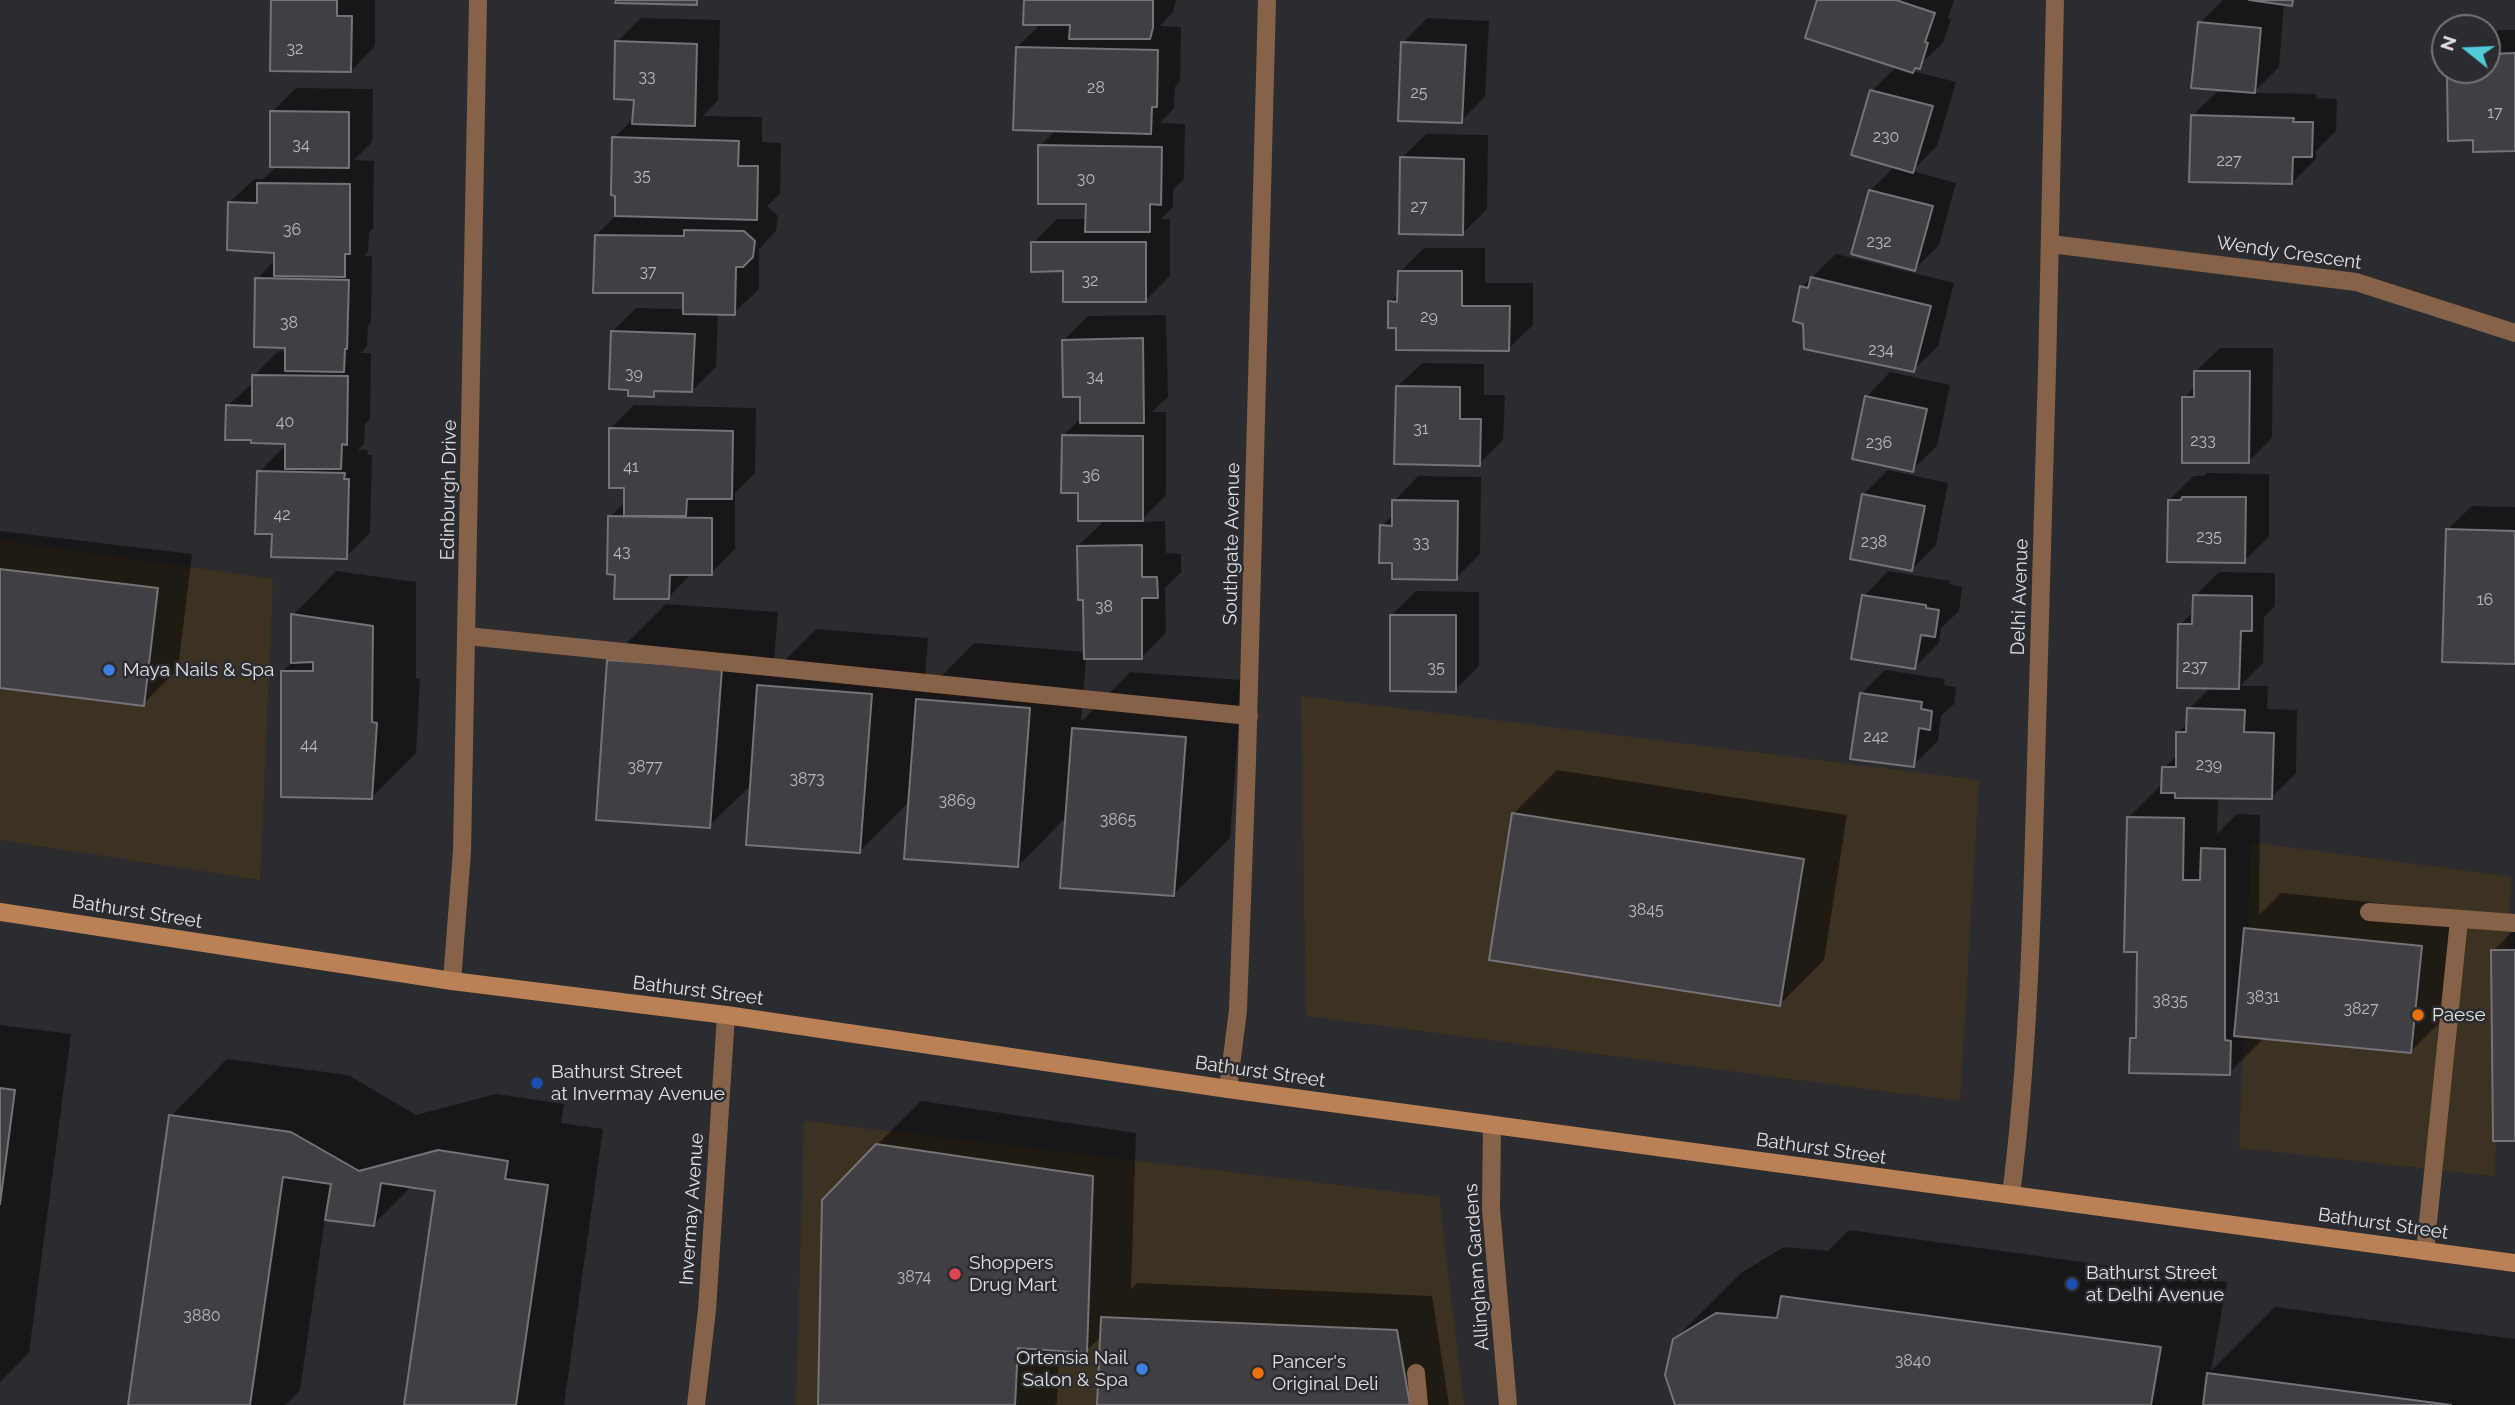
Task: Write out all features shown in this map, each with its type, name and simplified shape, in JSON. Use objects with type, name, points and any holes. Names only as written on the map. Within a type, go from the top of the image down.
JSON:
[{"type":"main road","name":"Bathurst Street","points":[[0,912],[452,981],[726,1015],[1228,1089],[2515,1263]]},
{"type":"street","name":"Edinburgh Drive","points":[[452,981],[462,851],[478,0]]},
{"type":"street","name":"Southgate Avenue","points":[[1228,1089],[1238,1010],[1249,716],[1267,0]]},
{"type":"street","name":"Delhi Avenue","points":[[2011,1195],[2021,1116],[2033,870],[2051,244],[2054,0]]},
{"type":"street","name":"Wendy Crescent","points":[[2051,244],[2356,282],[2515,333]]},
{"type":"street","points":[[467,636],[1249,716]]},
{"type":"street","points":[[2368,912],[2515,923]]},
{"type":"street","points":[[2425,1251],[2459,920]]},
{"type":"street","name":"Invermay Avenue","points":[[695,1405],[707,1310],[726,1015]]},
{"type":"street","name":"Allingham Gardens","points":[[1492,1125],[1491,1209],[1508,1405]]},
{"type":"street","points":[[1416,1373],[1419,1405]]},
{"type":"shaded area","points":[[0,540],[273,579],[260,880],[0,840]]},
{"type":"shaded area","points":[[1301,696],[1979,780],[1960,1101],[1306,1016]]},
{"type":"shaded area","points":[[2251,842],[2511,877],[2494,1176],[2239,1148]]},
{"type":"shaded area","points":[[804,1121],[1439,1197],[1464,1405],[796,1405]]},
{"type":"building","points":[[271,0],[337,0],[337,16],[352,16],[351,72],[270,71]]},
{"type":"building","points":[[616,0],[697,0],[697,5],[615,3]]},
{"type":"building","points":[[1024,0],[1153,0],[1153,28],[1150,39],[1069,39],[1070,25],[1023,25]]},
{"type":"building","points":[[1817,0],[1896,0],[1935,13],[1925,42],[1928,43],[1920,69],[1915,68],[1913,73],[1805,38]]},
{"type":"building","points":[[2249,0],[2293,0],[2292,6]]},
{"type":"building","points":[[2198,22],[2261,28],[2255,93],[2191,88]]},
{"type":"building","points":[[615,41],[697,44],[695,126],[632,124],[634,100],[614,99]]},
{"type":"building","points":[[1401,42],[1466,45],[1462,123],[1398,121]]},
{"type":"building","points":[[1016,47],[1158,50],[1157,107],[1152,107],[1151,134],[1013,130]]},
{"type":"building","points":[[2515,53],[2515,151],[2473,152],[2473,140],[2448,141],[2447,84],[2501,84],[2501,54]]},
{"type":"building","points":[[1870,90],[1933,106],[1913,173],[1851,155]]},
{"type":"building","points":[[270,111],[349,112],[349,168],[270,167]]},
{"type":"building","points":[[2191,115],[2294,118],[2293,122],[2313,122],[2312,157],[2293,157],[2292,184],[2189,182]]},
{"type":"building","points":[[612,137],[739,141],[738,166],[758,166],[757,220],[615,216],[615,196],[611,195]]},
{"type":"building","points":[[1038,145],[1162,147],[1161,205],[1150,204],[1150,232],[1085,232],[1086,204],[1038,204]]},
{"type":"building","points":[[1400,157],[1464,159],[1463,235],[1399,234]]},
{"type":"building","points":[[257,183],[350,184],[350,254],[345,254],[345,277],[274,276],[274,253],[227,250],[228,202],[257,203]]},
{"type":"building","points":[[1869,190],[1933,206],[1915,271],[1851,254]]},
{"type":"building","points":[[684,230],[744,231],[755,241],[753,257],[743,267],[736,267],[735,315],[683,314],[683,293],[593,293],[595,235],[684,236]]},
{"type":"building","points":[[1031,242],[1146,242],[1146,302],[1063,302],[1063,271],[1031,272]]},
{"type":"building","points":[[1398,271],[1462,271],[1462,306],[1510,306],[1509,351],[1396,350],[1396,328],[1388,328],[1388,301],[1397,302]]},
{"type":"building","points":[[1811,277],[1931,306],[1914,372],[1804,349],[1803,324],[1793,321],[1800,286],[1808,288]]},
{"type":"building","points":[[255,278],[349,280],[344,372],[285,371],[285,348],[254,347]]},
{"type":"building","points":[[611,331],[695,334],[692,392],[654,391],[654,397],[628,396],[628,390],[609,389]]},
{"type":"building","points":[[1143,338],[1144,423],[1080,423],[1080,397],[1063,397],[1062,340]]},
{"type":"building","points":[[2194,371],[2250,371],[2249,463],[2182,463],[2182,397],[2194,397]]},
{"type":"building","points":[[252,375],[348,376],[347,445],[342,444],[341,469],[285,469],[285,444],[225,440],[226,405],[252,406]]},
{"type":"building","points":[[1396,386],[1460,387],[1460,419],[1481,419],[1480,466],[1394,464]]},
{"type":"building","points":[[1865,396],[1927,409],[1913,472],[1852,459]]},
{"type":"building","points":[[609,428],[733,431],[732,499],[687,499],[686,516],[624,516],[624,488],[609,488]]},
{"type":"building","points":[[1062,435],[1143,436],[1143,521],[1078,521],[1078,493],[1061,493]]},
{"type":"building","points":[[257,471],[345,473],[344,479],[349,479],[347,559],[271,557],[272,534],[255,534]]},
{"type":"building","points":[[1862,494],[1925,506],[1912,571],[1850,559]]},
{"type":"building","points":[[2182,497],[2246,497],[2245,563],[2167,562],[2168,500],[2181,500]]},
{"type":"building","points":[[1392,500],[1458,501],[1457,580],[1392,579],[1392,563],[1379,563],[1380,525],[1392,526]]},
{"type":"building","points":[[608,516],[712,518],[712,575],[670,575],[669,599],[614,599],[615,575],[607,574]]},
{"type":"building","points":[[2446,529],[2515,531],[2515,664],[2442,662]]},
{"type":"building","points":[[1142,545],[1142,577],[1157,577],[1158,598],[1142,598],[1142,659],[1084,659],[1083,600],[1078,600],[1077,546]]},
{"type":"building","points":[[0,569],[158,588],[144,706],[0,688]]},
{"type":"building","points":[[1862,595],[1926,605],[1926,608],[1939,610],[1935,637],[1921,635],[1915,669],[1851,659]]},
{"type":"building","points":[[2193,595],[2252,596],[2252,631],[2241,631],[2239,689],[2177,688],[2178,624],[2192,624]]},
{"type":"building","points":[[291,614],[373,626],[372,722],[377,723],[372,799],[281,797],[281,671],[313,671],[313,662],[291,663]]},
{"type":"building","points":[[1390,615],[1456,615],[1456,692],[1390,691]]},
{"type":"building","points":[[607,660],[722,668],[710,828],[596,820]]},
{"type":"building","points":[[757,685],[872,694],[860,853],[746,845]]},
{"type":"building","points":[[1860,693],[1922,702],[1921,709],[1932,711],[1930,730],[1919,728],[1914,767],[1850,759]]},
{"type":"building","points":[[916,699],[1030,708],[1018,867],[904,859]]},
{"type":"building","points":[[2187,708],[2245,710],[2244,732],[2274,733],[2272,799],[2175,798],[2175,793],[2161,793],[2162,767],[2176,767],[2176,732],[2186,732]]},
{"type":"building","points":[[1072,728],[1186,737],[1174,896],[1060,888]]},
{"type":"building","points":[[1512,813],[1804,859],[1780,1006],[1489,960]]},
{"type":"building","points":[[2127,817],[2184,818],[2183,880],[2200,880],[2201,848],[2225,849],[2225,1040],[2231,1041],[2230,1075],[2129,1073],[2130,1038],[2136,1038],[2137,952],[2124,952]]},
{"type":"building","points":[[2244,928],[2422,946],[2411,1053],[2234,1036]]},
{"type":"building","points":[[2491,950],[2515,950],[2515,1141],[2493,1141]]},
{"type":"building","points":[[0,1088],[15,1090],[0,1204]]},
{"type":"building","points":[[169,1115],[291,1132],[359,1171],[438,1150],[508,1161],[505,1179],[548,1185],[516,1405],[404,1405],[435,1191],[381,1183],[374,1226],[325,1220],[331,1184],[283,1177],[250,1405],[128,1405]]},
{"type":"building","name":"Shoppers Drug Mart","points":[[876,1144],[1093,1176],[1087,1353],[1018,1348],[1015,1405],[818,1405],[822,1200]]},
{"type":"building","points":[[1781,1296],[2161,1347],[2151,1405],[1675,1405],[1665,1375],[1673,1339],[1716,1313],[1777,1318]]},
{"type":"building","points":[[1101,1317],[1397,1330],[1410,1405],[1097,1405]]},
{"type":"building","points":[[2207,1373],[2451,1405],[2203,1405]]},
{"type":"place","name":"Maya Nails & Spa","points":[[109,670]]},
{"type":"place","name":"Paese","points":[[2418,1015]]},
{"type":"place","name":"Bathurst Street at Invermay Avenue","points":[[537,1083]]},
{"type":"place","name":"Shoppers Drug Mart","points":[[955,1274]]},
{"type":"place","name":"Bathurst Street at Delhi Avenue","points":[[2072,1284]]},
{"type":"place","name":"Ortensia Nail Salon & Spa","points":[[1142,1369]]},
{"type":"place","name":"Pancer's Original Deli","points":[[1258,1373]]}]
